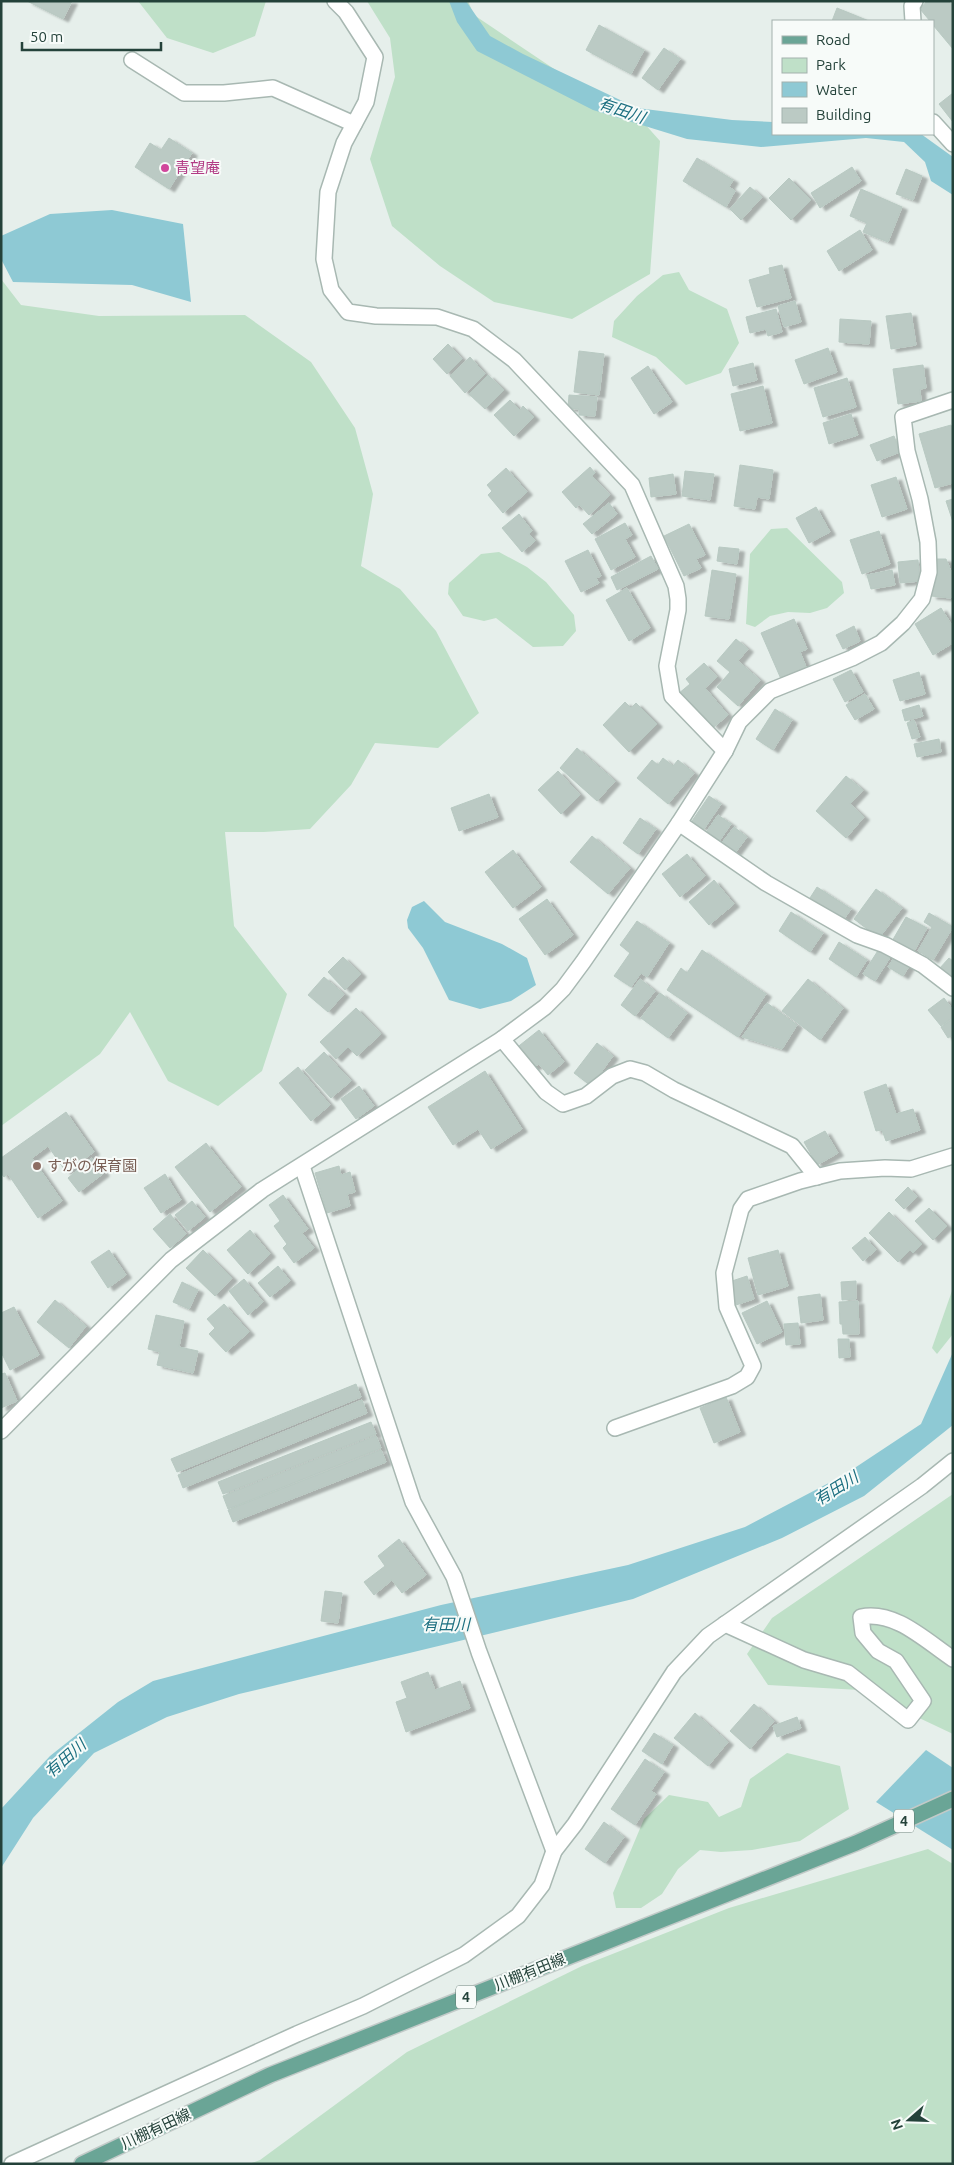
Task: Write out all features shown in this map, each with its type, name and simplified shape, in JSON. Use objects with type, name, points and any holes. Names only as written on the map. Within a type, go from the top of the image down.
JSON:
[{"type":"main road","name":"川棚有田線","points":[[82,2164],[270,2075],[856,1843],[953,1799]]},
{"type":"street","points":[[336,1],[346,12],[375,57],[366,102],[344,143],[328,192],[324,258],[331,290],[348,312],[376,316],[436,317],[473,329],[514,360],[632,485],[676,586],[678,610],[667,666],[672,696],[725,751]]},
{"type":"street","points":[[913,20],[912,6],[915,1]]},
{"type":"street","points":[[132,60],[184,93],[224,93],[273,88],[354,124]]},
{"type":"street","points":[[934,123],[953,144]]},
{"type":"street","points":[[1,1431],[171,1260],[262,1190],[502,1039],[545,1007],[563,989],[679,823],[725,751],[739,722],[770,691],[852,658],[881,642],[903,623],[922,599],[929,572],[928,542],[920,499],[907,451],[903,416],[953,400]]},
{"type":"street","points":[[679,823],[766,882],[857,935],[884,945],[923,965],[953,988]]},
{"type":"street","points":[[502,1039],[546,1092],[563,1104],[586,1096],[612,1076],[630,1068],[645,1073],[674,1090],[792,1146],[817,1177]]},
{"type":"street","points":[[615,1428],[732,1386],[747,1378],[753,1366],[727,1307],[724,1273],[741,1209],[748,1199],[840,1171],[885,1168],[911,1169],[953,1156]]},
{"type":"street","points":[[302,1166],[413,1502],[454,1577],[479,1652],[554,1851]]},
{"type":"street","points":[[12,2164],[297,2034],[363,2006],[464,1955],[518,1916],[542,1885],[554,1851],[575,1824],[674,1672],[708,1636],[922,1486],[953,1461]]},
{"type":"street","points":[[725,1624],[804,1660],[848,1674],[908,1720],[922,1701],[896,1661],[878,1651],[863,1633],[861,1617],[875,1614],[898,1621],[953,1659]]},
{"type":"green space","points":[[138,1],[266,1],[255,36],[213,53],[167,38]]},
{"type":"green space","points":[[367,1],[468,1],[474,15],[581,87],[627,104],[660,141],[650,274],[572,319],[494,302],[440,266],[392,226],[370,159],[395,77],[390,38]]},
{"type":"green space","points":[[679,272],[689,290],[727,309],[739,343],[721,373],[686,385],[656,357],[612,337],[614,321],[637,296],[663,275]]},
{"type":"green space","points":[[1,279],[21,305],[99,316],[245,315],[311,362],[355,428],[373,494],[361,566],[400,589],[436,631],[479,713],[438,748],[375,743],[351,785],[310,829],[225,832],[234,926],[287,994],[262,1071],[218,1106],[168,1081],[130,1012],[100,1054],[1,1126]]},
{"type":"green space","points":[[787,528],[842,582],[844,593],[827,608],[810,613],[788,612],[770,616],[755,627],[746,624],[750,554],[771,529]]},
{"type":"green space","points":[[499,552],[527,567],[546,582],[574,615],[576,631],[563,646],[533,647],[496,618],[484,621],[463,616],[448,594],[449,583],[481,554]]},
{"type":"green space","points":[[953,1288],[953,1334],[937,1354],[932,1348]]},
{"type":"green space","points":[[953,1494],[953,1734],[860,1690],[768,1685],[747,1654],[772,1618]]},
{"type":"green space","points":[[787,1753],[840,1766],[849,1809],[800,1841],[752,1850],[721,1852],[700,1850],[678,1869],[662,1894],[641,1908],[616,1908],[613,1893],[644,1819],[669,1795],[708,1802],[719,1817],[741,1807],[750,1779]]},
{"type":"green space","points":[[928,1849],[953,1864],[953,2164],[249,2164],[260,2160],[407,2052],[582,1966],[729,1908]]},
{"type":"water","name":"有田川","points":[[449,1],[466,1],[490,36],[523,54],[637,108],[732,120],[772,122],[772,135],[922,135],[953,157],[953,195],[931,181],[925,162],[904,142],[866,138],[761,147],[687,139],[593,110],[477,51],[457,22]]},
{"type":"water","points":[[112,210],[183,224],[191,302],[132,285],[13,282],[1,259],[1,236],[50,214]]},
{"type":"water","points":[[424,901],[445,922],[502,944],[527,958],[536,985],[511,1001],[480,1009],[449,1000],[423,948],[408,928],[407,920],[412,907]]},
{"type":"water","name":"有田川","points":[[953,1352],[953,1425],[864,1496],[782,1538],[633,1599],[239,1694],[167,1717],[94,1753],[33,1818],[1,1868],[1,1809],[50,1756],[118,1702],[153,1681],[441,1605],[628,1565],[745,1527],[844,1475],[921,1424]]},
{"type":"water","points":[[926,1750],[953,1768],[953,1850],[876,1802]]},
{"type":"building","points":[[27,1],[72,1],[63,19]]},
{"type":"building","points":[[927,1],[948,1],[953,6],[953,49],[934,26],[934,20],[929,20],[920,9]]},
{"type":"building","points":[[837,8],[867,20],[832,20]]},
{"type":"building","points":[[599,25],[644,50],[631,74],[586,50]]},
{"type":"building","points":[[664,48],[680,59],[658,90],[642,78]]},
{"type":"building","points":[[953,93],[953,122],[939,104]]},
{"type":"building","points":[[169,138],[192,153],[169,189],[135,167],[150,143],[161,150]]},
{"type":"building","points":[[697,158],[733,180],[729,187],[735,191],[726,207],[683,181]]},
{"type":"building","points":[[852,167],[861,181],[820,208],[811,193]]},
{"type":"building","points":[[906,169],[922,176],[913,200],[896,194]]},
{"type":"building","points":[[789,178],[811,200],[791,220],[769,198]]},
{"type":"building","points":[[750,187],[762,197],[741,220],[730,209]]},
{"type":"building","points":[[861,189],[902,207],[888,242],[863,232],[867,223],[850,216]]},
{"type":"building","points":[[860,230],[872,250],[839,271],[827,251]]},
{"type":"building","points":[[782,265],[791,298],[757,307],[749,280],[770,274],[769,268]]},
{"type":"building","points":[[795,301],[801,322],[784,327],[778,306]]},
{"type":"building","points":[[776,309],[782,332],[768,336],[766,329],[750,333],[746,317]]},
{"type":"building","points":[[911,313],[916,345],[891,349],[886,316]]},
{"type":"building","points":[[840,319],[871,321],[869,344],[839,342]]},
{"type":"building","points":[[448,344],[462,359],[447,374],[433,359]]},
{"type":"building","points":[[828,348],[837,372],[804,384],[795,360]]},
{"type":"building","points":[[579,351],[604,354],[599,395],[574,392]]},
{"type":"building","points":[[470,357],[485,374],[465,393],[450,376]]},
{"type":"building","points":[[753,363],[757,380],[733,386],[729,369]]},
{"type":"building","points":[[923,365],[926,388],[920,389],[921,401],[898,404],[893,369]]},
{"type":"building","points":[[648,366],[672,402],[654,414],[631,378]]},
{"type":"building","points":[[488,375],[504,390],[485,409],[469,394]]},
{"type":"building","points":[[847,378],[856,407],[823,417],[814,388]]},
{"type":"building","points":[[763,386],[772,423],[740,431],[731,394]]},
{"type":"building","points":[[569,395],[597,397],[595,416],[579,415],[579,409],[568,408]]},
{"type":"building","points":[[510,400],[520,410],[523,406],[534,417],[514,436],[494,415]]},
{"type":"building","points":[[851,414],[858,435],[829,444],[823,423]]},
{"type":"building","points":[[951,425],[953,432],[953,483],[935,488],[919,434]]},
{"type":"building","points":[[894,436],[900,452],[877,461],[870,445]]},
{"type":"building","points":[[740,465],[773,470],[769,499],[757,497],[755,509],[734,506]]},
{"type":"building","points":[[590,467],[595,473],[592,476],[610,495],[589,515],[579,504],[576,508],[562,492]]},
{"type":"building","points":[[506,468],[527,492],[503,513],[488,495],[492,491],[487,485]]},
{"type":"building","points":[[685,471],[714,474],[710,500],[682,496]]},
{"type":"building","points":[[673,474],[676,494],[651,497],[649,478]]},
{"type":"building","points":[[896,477],[907,509],[882,517],[871,485]]},
{"type":"building","points":[[953,499],[953,522],[946,501]]},
{"type":"building","points":[[609,503],[617,514],[592,534],[583,524]]},
{"type":"building","points":[[816,507],[830,532],[809,543],[796,518]]},
{"type":"building","points":[[519,514],[532,531],[529,534],[535,541],[522,552],[502,528]]},
{"type":"building","points":[[625,523],[632,535],[625,539],[635,557],[611,570],[595,539]]},
{"type":"building","points":[[689,524],[705,555],[696,559],[701,568],[684,576],[664,536]]},
{"type":"building","points":[[879,531],[890,564],[862,574],[850,540]]},
{"type":"building","points":[[719,547],[739,549],[737,564],[717,561]]},
{"type":"building","points":[[588,550],[601,576],[596,578],[599,583],[581,592],[565,561]]},
{"type":"building","points":[[651,556],[658,569],[617,590],[611,577]]},
{"type":"building","points":[[934,559],[946,559],[953,576],[951,598],[931,596]]},
{"type":"building","points":[[918,560],[920,581],[900,583],[898,562]]},
{"type":"building","points":[[712,570],[736,574],[729,619],[705,616]]},
{"type":"building","points":[[892,570],[895,585],[871,589],[867,575]]},
{"type":"building","points":[[627,588],[650,628],[629,641],[606,600]]},
{"type":"building","points":[[941,608],[953,627],[953,643],[933,655],[915,624]]},
{"type":"building","points":[[794,619],[807,649],[800,652],[806,667],[781,679],[761,633]]},
{"type":"building","points":[[854,626],[860,641],[843,649],[836,635]]},
{"type":"building","points":[[736,639],[748,649],[738,661],[760,680],[738,706],[717,687],[730,672],[717,661]]},
{"type":"building","points":[[704,663],[717,677],[705,688],[728,715],[714,727],[703,715],[699,718],[678,694],[690,684],[686,679]]},
{"type":"building","points":[[851,670],[863,692],[845,702],[833,679]]},
{"type":"building","points":[[919,672],[925,694],[900,701],[893,680]]},
{"type":"building","points":[[865,694],[874,709],[855,720],[846,705]]},
{"type":"building","points":[[625,702],[631,708],[636,703],[657,724],[629,752],[603,725]]},
{"type":"building","points":[[919,705],[923,716],[905,721],[902,710]]},
{"type":"building","points":[[775,709],[792,720],[773,750],[756,739]]},
{"type":"building","points":[[914,720],[920,737],[912,739],[907,723]]},
{"type":"building","points":[[939,739],[941,752],[917,757],[914,744]]},
{"type":"building","points":[[577,748],[615,781],[597,801],[560,768]]},
{"type":"building","points":[[663,758],[673,766],[678,760],[694,773],[668,804],[637,778],[652,760],[658,765]]},
{"type":"building","points":[[558,771],[580,795],[561,814],[538,790]]},
{"type":"building","points":[[846,776],[863,790],[850,804],[864,817],[846,838],[816,811]]},
{"type":"building","points":[[489,794],[498,817],[459,831],[451,808]]},
{"type":"building","points":[[709,796],[721,804],[704,829],[692,821]]},
{"type":"building","points":[[718,815],[731,824],[718,843],[705,834]]},
{"type":"building","points":[[640,818],[656,829],[638,854],[623,843]]},
{"type":"building","points":[[734,827],[747,837],[735,853],[721,844]]},
{"type":"building","points":[[592,836],[630,868],[608,894],[570,862]]},
{"type":"building","points":[[513,850],[541,887],[513,908],[485,872]]},
{"type":"building","points":[[687,854],[705,876],[680,897],[662,874]]},
{"type":"building","points":[[714,880],[734,904],[709,925],[689,902]]},
{"type":"building","points":[[817,887],[851,909],[844,919],[810,898]]},
{"type":"building","points":[[876,889],[902,908],[879,938],[854,919]]},
{"type":"building","points":[[547,899],[573,935],[545,955],[519,919]]},
{"type":"building","points":[[791,912],[823,933],[810,952],[779,931]]},
{"type":"building","points":[[929,913],[953,927],[933,960],[918,951],[932,927],[924,922]]},
{"type":"building","points":[[906,917],[927,928],[912,955],[891,943]]},
{"type":"building","points":[[637,921],[669,943],[647,977],[641,973],[631,987],[614,976],[630,953],[620,945]]},
{"type":"building","points":[[839,942],[867,960],[856,977],[829,959]]},
{"type":"building","points":[[879,949],[891,956],[875,981],[863,974]]},
{"type":"building","points":[[702,950],[766,994],[738,1037],[667,990],[681,968],[687,973]]},
{"type":"building","points":[[897,953],[911,963],[903,976],[888,967]]},
{"type":"building","points":[[343,957],[361,974],[345,990],[328,972]]},
{"type":"building","points":[[949,958],[953,961],[953,981],[939,969]]},
{"type":"building","points":[[324,977],[344,994],[328,1012],[308,995]]},
{"type":"building","points":[[640,979],[655,991],[635,1016],[621,1005]]},
{"type":"building","points":[[808,979],[843,1008],[820,1040],[782,1011]]},
{"type":"building","points":[[660,993],[687,1013],[668,1038],[641,1018]]},
{"type":"building","points":[[944,998],[953,1010],[953,1017],[941,1026],[928,1010]]},
{"type":"building","points":[[767,1003],[797,1025],[782,1049],[742,1037]]},
{"type":"building","points":[[356,1008],[381,1034],[357,1056],[348,1047],[336,1059],[320,1042]]},
{"type":"building","points":[[953,1019],[953,1035],[948,1038],[941,1027]]},
{"type":"building","points":[[539,1030],[564,1062],[548,1075],[539,1064],[530,1069],[515,1049]]},
{"type":"building","points":[[597,1043],[613,1056],[591,1086],[574,1073]]},
{"type":"building","points":[[324,1052],[351,1081],[331,1098],[305,1070]]},
{"type":"building","points":[[298,1067],[330,1105],[311,1121],[279,1083]]},
{"type":"building","points":[[485,1071],[522,1129],[491,1149],[478,1129],[453,1145],[428,1107]]},
{"type":"building","points":[[886,1084],[896,1114],[913,1109],[920,1130],[886,1141],[882,1130],[876,1131],[864,1092]]},
{"type":"building","points":[[359,1086],[374,1106],[356,1119],[341,1099]]},
{"type":"building","points":[[66,1112],[94,1152],[66,1172],[48,1146],[32,1158],[62,1201],[38,1218],[8,1174],[4,1177],[1,1173],[1,1158]]},
{"type":"building","points":[[825,1131],[838,1153],[817,1165],[804,1142]]},
{"type":"building","points":[[206,1143],[241,1187],[210,1212],[175,1167]]},
{"type":"building","points":[[92,1158],[104,1173],[79,1192],[68,1178]]},
{"type":"building","points":[[339,1166],[341,1175],[350,1172],[355,1192],[347,1194],[350,1206],[327,1213],[315,1173]]},
{"type":"building","points":[[165,1174],[181,1200],[161,1213],[144,1188]]},
{"type":"building","points":[[908,1187],[917,1197],[904,1209],[895,1200]]},
{"type":"building","points":[[283,1195],[308,1229],[302,1233],[314,1248],[294,1263],[283,1248],[287,1244],[274,1226],[280,1221],[269,1205]]},
{"type":"building","points":[[192,1201],[205,1217],[188,1231],[175,1215]]},
{"type":"building","points":[[929,1208],[947,1226],[933,1240],[915,1221]]},
{"type":"building","points":[[889,1212],[922,1244],[913,1253],[910,1250],[898,1262],[869,1233]]},
{"type":"building","points":[[170,1214],[186,1234],[170,1248],[153,1229]]},
{"type":"building","points":[[250,1230],[270,1254],[248,1274],[227,1250]]},
{"type":"building","points":[[865,1237],[876,1250],[863,1261],[852,1248]]},
{"type":"building","points":[[109,1250],[126,1275],[108,1288],[91,1262]]},
{"type":"building","points":[[203,1250],[232,1278],[215,1296],[186,1268]]},
{"type":"building","points":[[778,1250],[788,1286],[758,1295],[748,1258]]},
{"type":"building","points":[[278,1266],[290,1281],[270,1297],[258,1283]]},
{"type":"building","points":[[747,1276],[754,1299],[736,1305],[729,1282]]},
{"type":"building","points":[[244,1279],[263,1302],[248,1315],[229,1291]]},
{"type":"building","points":[[856,1281],[856,1299],[842,1300],[841,1282]]},
{"type":"building","points":[[182,1282],[198,1290],[189,1309],[173,1302]]},
{"type":"building","points":[[820,1294],[823,1320],[801,1323],[798,1297]]},
{"type":"building","points":[[55,1300],[86,1326],[69,1348],[37,1322]]},
{"type":"building","points":[[767,1301],[782,1332],[757,1344],[742,1313]]},
{"type":"building","points":[[858,1301],[859,1334],[843,1334],[842,1324],[840,1324],[839,1302]]},
{"type":"building","points":[[224,1304],[249,1332],[226,1352],[209,1334],[215,1328],[207,1319]]},
{"type":"building","points":[[14,1307],[39,1355],[10,1370],[1,1352],[1,1313]]},
{"type":"building","points":[[156,1315],[184,1321],[179,1347],[198,1351],[193,1373],[157,1365],[160,1352],[148,1349]]},
{"type":"building","points":[[798,1323],[800,1344],[786,1345],[784,1324]]},
{"type":"building","points":[[838,1339],[849,1339],[850,1357],[839,1358]]},
{"type":"building","points":[[5,1373],[17,1401],[1,1408],[1,1374]]},
{"type":"building","points":[[356,1384],[361,1397],[177,1472],[171,1459]]},
{"type":"building","points":[[726,1397],[740,1432],[714,1443],[700,1408]]},
{"type":"building","points":[[362,1400],[367,1413],[183,1488],[178,1475]]},
{"type":"building","points":[[371,1422],[376,1434],[223,1494],[218,1482]]},
{"type":"building","points":[[376,1436],[381,1448],[228,1509],[223,1496]]},
{"type":"building","points":[[381,1450],[386,1462],[233,1522],[228,1510]]},
{"type":"building","points":[[399,1539],[426,1575],[402,1593],[392,1580],[374,1595],[364,1582],[385,1566],[378,1556]]},
{"type":"building","points":[[325,1591],[342,1593],[338,1623],[321,1621]]},
{"type":"building","points":[[428,1672],[435,1690],[460,1681],[470,1708],[406,1732],[396,1702],[407,1698],[401,1682]]},
{"type":"building","points":[[754,1704],[774,1721],[750,1749],[730,1731]]},
{"type":"building","points":[[695,1713],[728,1742],[708,1766],[674,1738]]},
{"type":"building","points":[[797,1717],[801,1728],[777,1737],[773,1726]]},
{"type":"building","points":[[654,1733],[673,1745],[662,1764],[642,1751]]},
{"type":"building","points":[[645,1759],[664,1772],[651,1791],[656,1794],[635,1825],[611,1809]]},
{"type":"building","points":[[604,1822],[624,1837],[605,1863],[585,1849]]},
{"type":"place","name":"青望庵","points":[[165,168]]},
{"type":"place","name":"すがの保育園","points":[[37,1166]]}]
